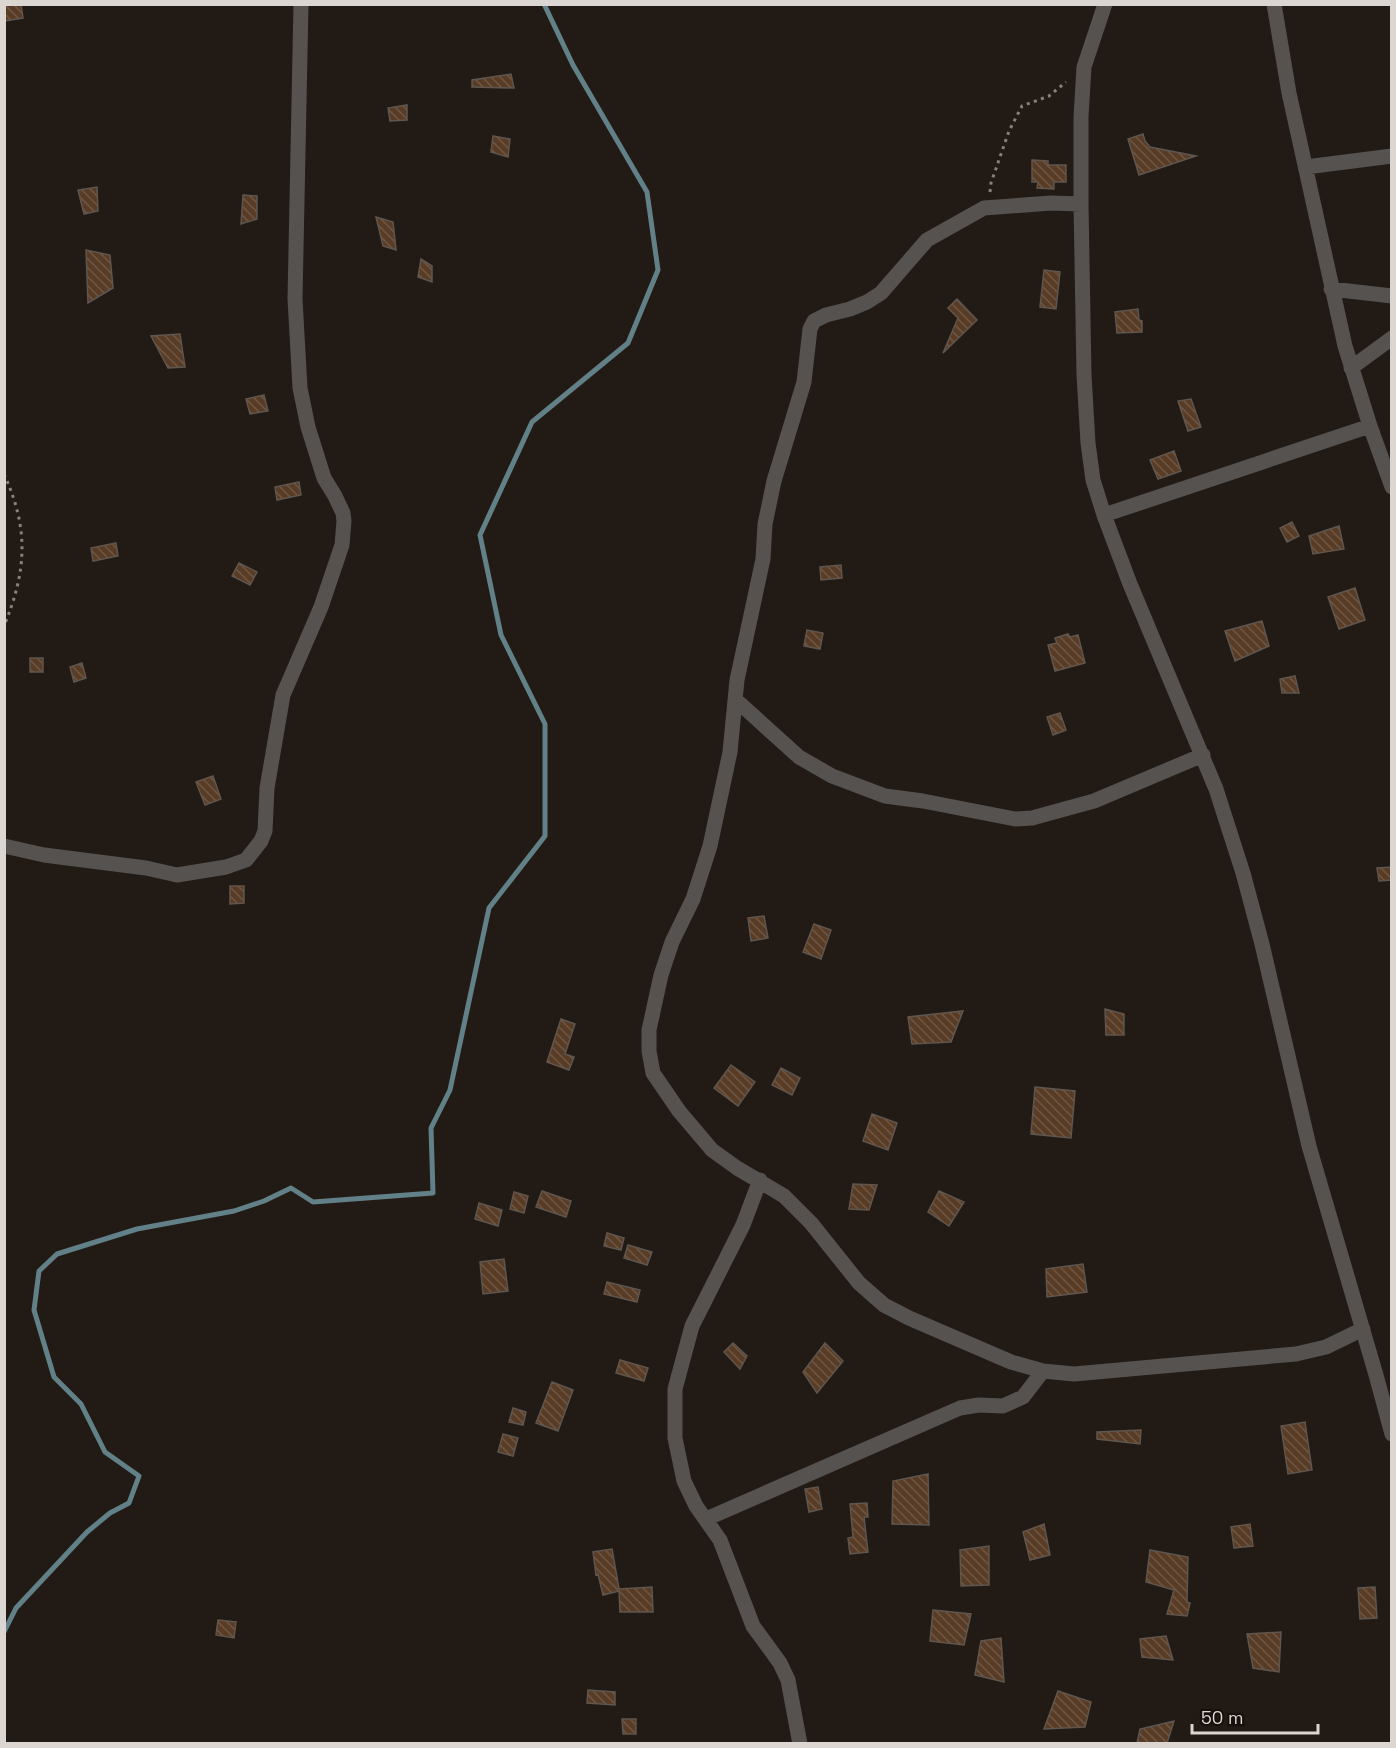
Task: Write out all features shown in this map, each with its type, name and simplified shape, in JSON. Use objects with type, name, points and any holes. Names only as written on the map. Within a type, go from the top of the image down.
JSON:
[{"type":"street","points":[[4,846],[44,855],[146,868],[177,875],[226,867],[246,860],[261,841],[265,831],[267,788],[283,695],[325,597],[342,545],[344,521],[343,513],[324,478],[308,427],[300,388],[295,300],[301,4]]},
{"type":"street","points":[[1105,4],[1084,67],[1081,117],[1083,345],[1088,443],[1093,480],[1104,515],[1152,639],[1216,789],[1252,907],[1309,1146],[1392,1434]]},
{"type":"street","points":[[1274,4],[1289,93],[1351,368],[1392,487]]},
{"type":"street","points":[[1306,167],[1392,156]]},
{"type":"street","points":[[1081,204],[1030,204],[984,208],[927,240],[881,293],[867,302],[814,321],[810,329],[804,382],[774,481],[767,513],[763,559],[737,680],[730,752],[710,846],[693,899],[672,942],[661,975],[649,1030],[649,1051],[653,1073],[679,1111],[712,1150],[784,1196],[811,1223],[859,1283],[884,1305],[1011,1362],[1043,1371],[1074,1374],[1296,1354],[1326,1347],[1363,1329]]},
{"type":"street","points":[[1332,289],[1392,296]]},
{"type":"street","points":[[1351,368],[1392,338]]},
{"type":"street","points":[[1104,515],[1370,426]]},
{"type":"street","points":[[736,700],[800,757],[832,776],[885,796],[1015,819],[1032,818],[1094,801],[1203,755]]},
{"type":"street","points":[[760,1180],[743,1226],[692,1326],[675,1389],[675,1438],[684,1481],[720,1540],[753,1626],[780,1663],[788,1680],[800,1743]]},
{"type":"street","points":[[706,1519],[960,1408],[979,1405],[1003,1406],[1023,1396],[1043,1371]]},
{"type":"path","points":[[984,208],[1009,131],[1022,106],[1049,96],[1084,67]]},
{"type":"path","points":[[4,474],[16,501],[22,538],[21,571],[13,605],[4,626]]},
{"type":"building","points":[[4,4],[21,4],[23,18],[4,21]]},
{"type":"building","points":[[511,74],[514,88],[472,87],[472,80]]},
{"type":"building","points":[[407,105],[407,120],[390,121],[388,108]]},
{"type":"building","points":[[1143,134],[1150,147],[1196,156],[1139,175],[1128,139]]},
{"type":"building","points":[[493,136],[510,139],[508,157],[491,152]]},
{"type":"building","points":[[1032,160],[1048,161],[1048,165],[1066,165],[1066,182],[1054,182],[1054,189],[1037,188],[1038,182],[1032,182]]},
{"type":"building","points":[[97,187],[98,211],[84,214],[78,190]]},
{"type":"building","points":[[243,195],[257,196],[257,219],[241,224]]},
{"type":"building","points":[[376,217],[393,222],[396,250],[383,246]]},
{"type":"building","points":[[86,250],[110,255],[113,288],[88,303]]},
{"type":"building","points":[[421,259],[432,266],[432,282],[418,277]]},
{"type":"building","points":[[1044,270],[1060,272],[1056,309],[1040,307]]},
{"type":"building","points":[[957,299],[977,320],[943,353],[958,318],[948,308]]},
{"type":"building","points":[[1138,309],[1139,320],[1142,321],[1142,332],[1117,333],[1115,312]]},
{"type":"building","points":[[180,334],[185,367],[168,368],[151,336]]},
{"type":"building","points":[[264,395],[268,411],[250,414],[246,399]]},
{"type":"building","points":[[1191,399],[1201,427],[1188,431],[1178,401]]},
{"type":"building","points":[[1174,451],[1181,471],[1158,479],[1150,460]]},
{"type":"building","points":[[299,482],[301,495],[277,500],[275,487]]},
{"type":"building","points":[[1292,522],[1299,536],[1287,542],[1280,528]]},
{"type":"building","points":[[1339,526],[1344,549],[1313,554],[1309,536]]},
{"type":"building","points":[[116,543],[118,556],[93,561],[91,548]]},
{"type":"building","points":[[239,563],[257,572],[250,585],[232,576]]},
{"type":"building","points":[[841,565],[842,578],[821,580],[820,567]]},
{"type":"building","points":[[1355,588],[1365,620],[1339,629],[1328,597]]},
{"type":"building","points":[[1262,621],[1269,646],[1235,661],[1225,631]]},
{"type":"building","points":[[807,630],[823,633],[820,649],[804,646]]},
{"type":"building","points":[[1068,634],[1070,637],[1078,635],[1085,663],[1055,671],[1048,645],[1057,643],[1055,638]]},
{"type":"building","points":[[30,658],[43,658],[43,672],[30,672]]},
{"type":"building","points":[[82,663],[86,678],[74,682],[70,667]]},
{"type":"building","points":[[1295,676],[1299,693],[1282,693],[1280,679]]},
{"type":"building","points":[[1060,713],[1066,730],[1053,735],[1047,717]]},
{"type":"building","points":[[213,776],[221,799],[205,805],[196,782]]},
{"type":"building","points":[[1392,867],[1392,880],[1379,881],[1377,868]]},
{"type":"building","points":[[230,886],[244,886],[244,903],[230,904]]},
{"type":"building","points":[[764,916],[768,938],[751,941],[748,918]]},
{"type":"building","points":[[814,924],[831,930],[821,959],[803,952]]},
{"type":"building","points":[[1105,1009],[1124,1014],[1124,1035],[1106,1035]]},
{"type":"building","points":[[963,1011],[951,1042],[912,1044],[908,1017]]},
{"type":"building","points":[[561,1019],[575,1024],[565,1054],[574,1057],[569,1070],[547,1062]]},
{"type":"building","points":[[731,1065],[755,1082],[738,1106],[714,1088]]},
{"type":"building","points":[[781,1068],[800,1078],[792,1095],[772,1085]]},
{"type":"building","points":[[1035,1087],[1075,1091],[1071,1138],[1031,1134]]},
{"type":"building","points":[[872,1114],[897,1123],[888,1150],[863,1141]]},
{"type":"building","points":[[853,1184],[877,1185],[869,1210],[849,1209]]},
{"type":"building","points":[[542,1191],[571,1201],[566,1217],[536,1207]]},
{"type":"building","points":[[939,1191],[964,1202],[949,1226],[928,1212]]},
{"type":"building","points":[[514,1192],[528,1196],[524,1213],[510,1209]]},
{"type":"building","points":[[479,1203],[502,1210],[498,1226],[475,1219]]},
{"type":"building","points":[[607,1233],[624,1238],[621,1250],[604,1246]]},
{"type":"building","points":[[628,1245],[652,1252],[647,1265],[624,1258]]},
{"type":"building","points":[[504,1259],[508,1291],[483,1294],[480,1262]]},
{"type":"building","points":[[1083,1264],[1087,1292],[1047,1297],[1046,1269]]},
{"type":"building","points":[[607,1282],[640,1290],[637,1302],[604,1294]]},
{"type":"building","points":[[733,1343],[747,1356],[740,1369],[724,1352]]},
{"type":"building","points":[[825,1343],[843,1361],[817,1393],[803,1372]]},
{"type":"building","points":[[620,1360],[648,1368],[644,1381],[616,1373]]},
{"type":"building","points":[[552,1382],[573,1390],[558,1431],[536,1423]]},
{"type":"building","points":[[513,1408],[526,1412],[523,1425],[509,1422]]},
{"type":"building","points":[[1305,1422],[1312,1470],[1288,1474],[1281,1426]]},
{"type":"building","points":[[1141,1430],[1140,1444],[1097,1439],[1097,1432]]},
{"type":"building","points":[[503,1434],[518,1438],[513,1456],[498,1452]]},
{"type":"building","points":[[928,1474],[929,1525],[892,1524],[893,1481]]},
{"type":"building","points":[[818,1487],[822,1509],[809,1512],[805,1489]]},
{"type":"building","points":[[867,1503],[868,1517],[864,1517],[868,1552],[850,1554],[848,1538],[853,1537],[850,1504]]},
{"type":"building","points":[[1044,1524],[1050,1555],[1030,1560],[1023,1532]]},
{"type":"building","points":[[1250,1524],[1253,1546],[1234,1548],[1231,1527]]},
{"type":"building","points":[[989,1546],[989,1585],[961,1586],[960,1550]]},
{"type":"building","points":[[612,1549],[619,1589],[652,1587],[653,1612],[620,1612],[619,1591],[603,1595],[598,1574],[596,1575],[593,1552]]},
{"type":"building","points":[[1150,1550],[1188,1557],[1187,1602],[1190,1603],[1187,1616],[1167,1614],[1174,1590],[1146,1582]]},
{"type":"building","points":[[1375,1587],[1377,1618],[1360,1619],[1358,1588]]},
{"type":"building","points":[[933,1610],[971,1614],[964,1645],[930,1641]]},
{"type":"building","points":[[218,1620],[236,1622],[234,1638],[216,1635]]},
{"type":"building","points":[[1281,1632],[1279,1672],[1253,1668],[1247,1634]]},
{"type":"building","points":[[1166,1636],[1173,1660],[1142,1657],[1140,1639]]},
{"type":"building","points":[[1001,1638],[1004,1682],[975,1675],[981,1641]]},
{"type":"building","points":[[588,1690],[615,1692],[615,1705],[587,1703]]},
{"type":"building","points":[[1058,1691],[1091,1702],[1085,1727],[1044,1729]]},
{"type":"building","points":[[622,1719],[636,1719],[636,1734],[623,1734]]},
{"type":"building","points":[[1174,1721],[1167,1743],[1137,1743],[1140,1729]]},
{"type":"waterway","points":[[4,1632],[16,1608],[87,1532],[110,1513],[129,1503],[139,1476],[105,1452],[81,1404],[54,1377],[34,1310],[39,1271],[57,1254],[137,1229],[234,1211],[264,1201],[291,1188],[313,1202],[433,1193],[431,1128],[450,1090],[489,908],[545,836],[545,724],[501,635],[480,535],[532,422],[628,343],[658,270],[647,192],[573,65],[544,4]]}]
